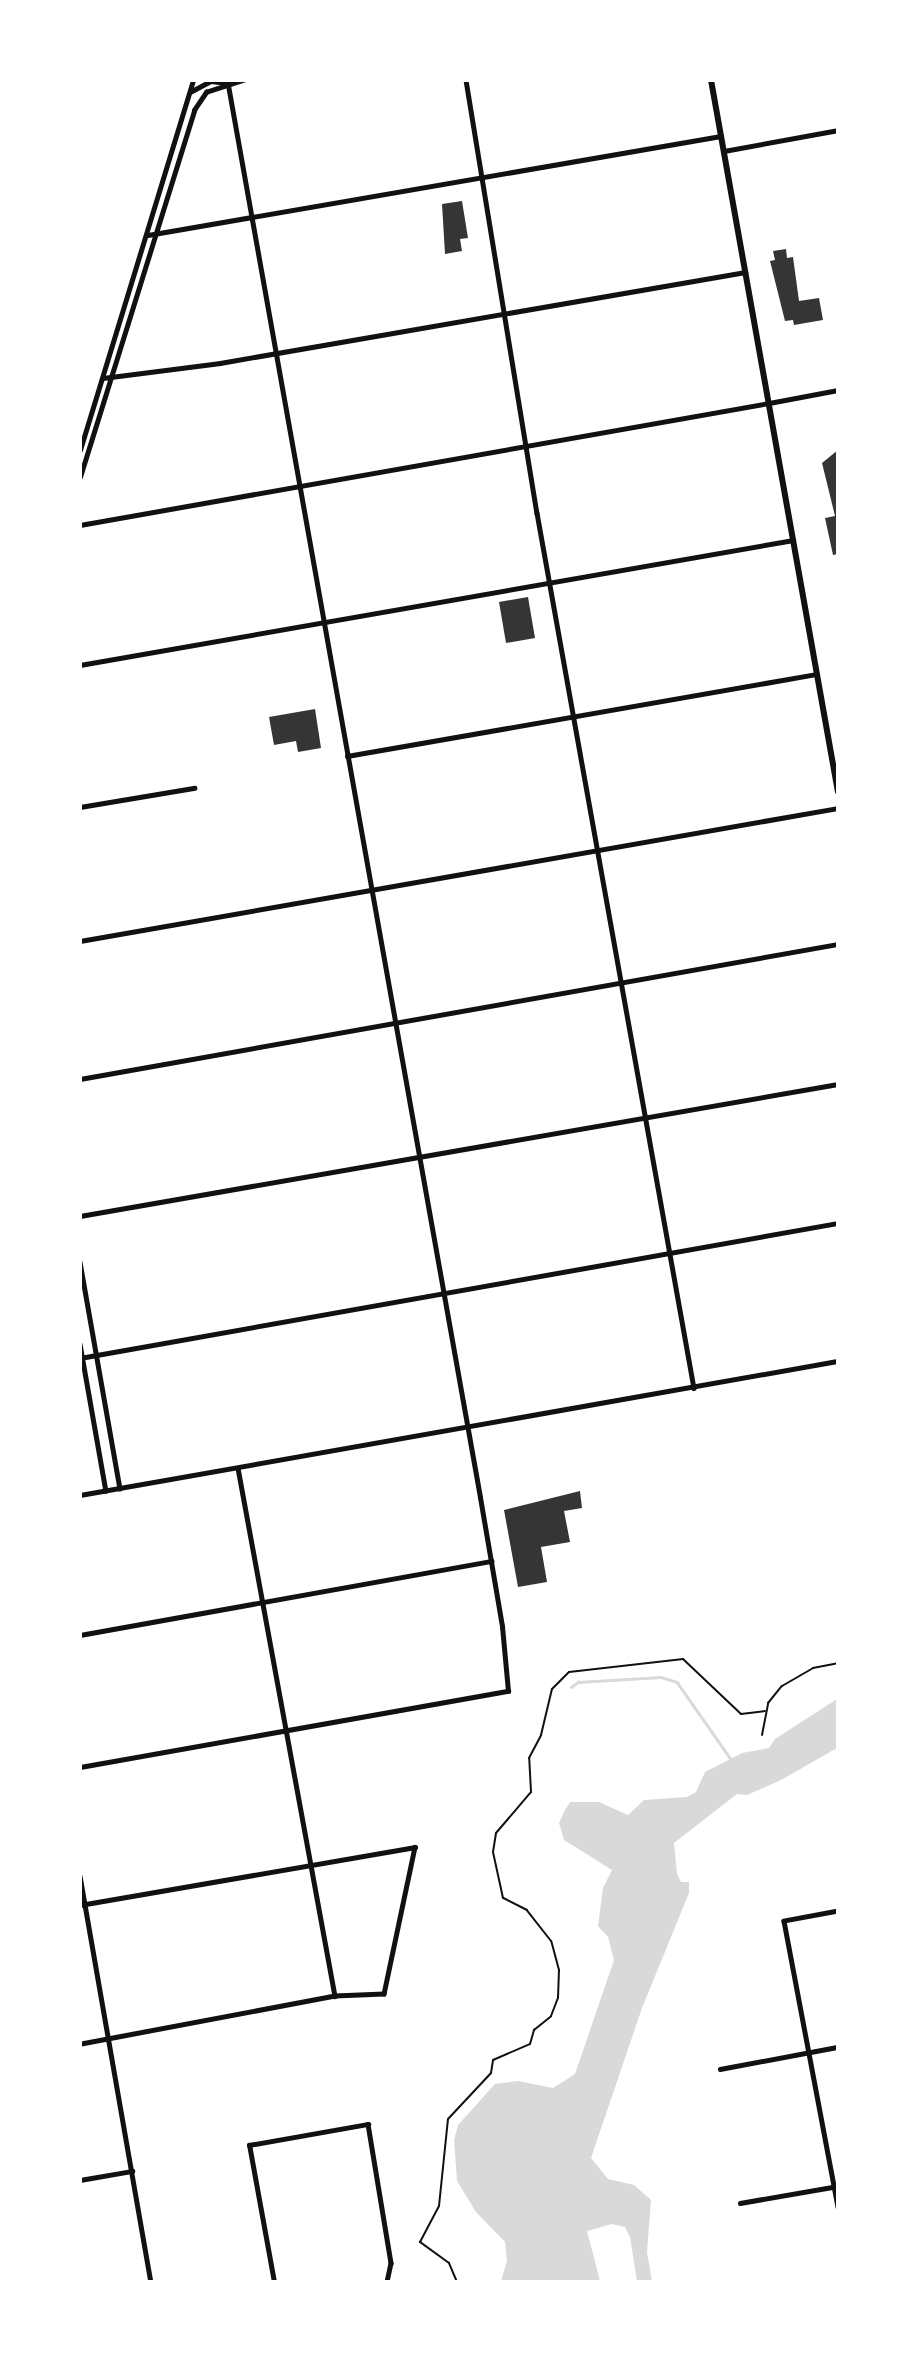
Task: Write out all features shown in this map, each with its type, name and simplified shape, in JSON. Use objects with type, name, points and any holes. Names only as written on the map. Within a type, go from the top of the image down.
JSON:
[{"type":"main road","points":[[712,80],[838,792]]},
{"type":"street","points":[[80,477],[193,80]]},
{"type":"street","points":[[190,92],[211,81],[244,80]]},
{"type":"street","points":[[466,80],[550,582],[694,1388]]},
{"type":"street","points":[[80,1767],[508,1691],[491,1561],[227,82]]},
{"type":"street","points":[[80,450],[194,110],[206,92],[227,82]]},
{"type":"street","points":[[724,151],[838,130]]},
{"type":"street","points":[[151,235],[722,136]]},
{"type":"street","points":[[103,378],[275,353],[745,272]]},
{"type":"street","points":[[80,525],[527,448],[838,390]]},
{"type":"street","points":[[80,665],[793,540]]},
{"type":"street","points":[[347,756],[817,674]]},
{"type":"street","points":[[80,807],[194,788]]},
{"type":"street","points":[[80,941],[838,808]]},
{"type":"street","points":[[80,1079],[838,944]]},
{"type":"street","points":[[80,1216],[838,1084]]},
{"type":"street","points":[[82,1358],[838,1223]]},
{"type":"street","points":[[80,1262],[120,1488]]},
{"type":"street","points":[[80,1344],[106,1491]]},
{"type":"street","points":[[80,1495],[838,1362]]},
{"type":"street","points":[[238,1468],[289,1731],[335,1996]]},
{"type":"street","points":[[80,1635],[491,1561]]},
{"type":"street","points":[[80,2044],[335,1996],[384,1994],[415,1847],[83,1905]]},
{"type":"street","points":[[80,1876],[151,2281]]},
{"type":"street","points":[[838,1911],[784,1921],[838,2207]]},
{"type":"street","points":[[720,2069],[838,2047]]},
{"type":"street","points":[[274,2281],[249,2145],[368,2124],[391,2263],[387,2281]]},
{"type":"street","points":[[80,2180],[132,2171]]},
{"type":"street","points":[[740,2203],[836,2186]]},
{"type":"path","points":[[457,2281],[449,2263],[420,2242],[439,2206],[448,2119],[491,2073],[493,2060],[530,2044],[534,2030],[551,2016],[558,1998],[559,1970],[551,1941],[527,1910],[503,1898],[493,1852],[496,1833],[531,1792],[529,1758],[541,1735],[552,1689],[569,1672],[683,1659],[741,1714],[765,1711]]},
{"type":"path","points":[[762,1735],[765,1711],[789,1679],[813,1668],[838,1663]]},
{"type":"shaded area","points":[[837,1699],[837,1748],[781,1780],[747,1795],[737,1794],[674,1843],[677,1874],[681,1882],[689,1882],[689,1893],[642,2008],[591,2158],[608,2179],[634,2185],[651,2200],[647,2252],[652,2281],[637,2281],[630,2237],[625,2227],[612,2224],[587,2231],[600,2281],[501,2281],[507,2261],[505,2242],[476,2212],[457,2181],[454,2140],[458,2125],[495,2084],[518,2081],[553,2088],[575,2074],[614,1960],[608,1937],[598,1926],[603,1888],[612,1870],[564,1840],[559,1823],[565,1810],[570,1802],[599,1802],[628,1815],[644,1800],[687,1797],[696,1792],[705,1772],[742,1753],[769,1748],[775,1739]]},
{"type":"building","points":[[462,201],[468,238],[460,239],[462,251],[445,254],[442,204]]},
{"type":"building","points":[[786,249],[787,258],[793,257],[799,301],[819,298],[823,320],[794,325],[793,320],[785,321],[770,261],[775,260],[773,251]]},
{"type":"building","points":[[838,450],[838,554],[833,555],[825,518],[835,516],[822,463]]},
{"type":"building","points":[[528,597],[535,638],[506,643],[499,602]]},
{"type":"building","points":[[315,709],[321,748],[298,752],[296,741],[274,745],[269,717]]},
{"type":"building","points":[[580,1491],[582,1508],[564,1511],[570,1542],[541,1547],[547,1582],[518,1587],[504,1510]]},
{"type":"waterway","points":[[571,1687],[578,1682],[661,1677],[677,1682],[733,1762]]}]
